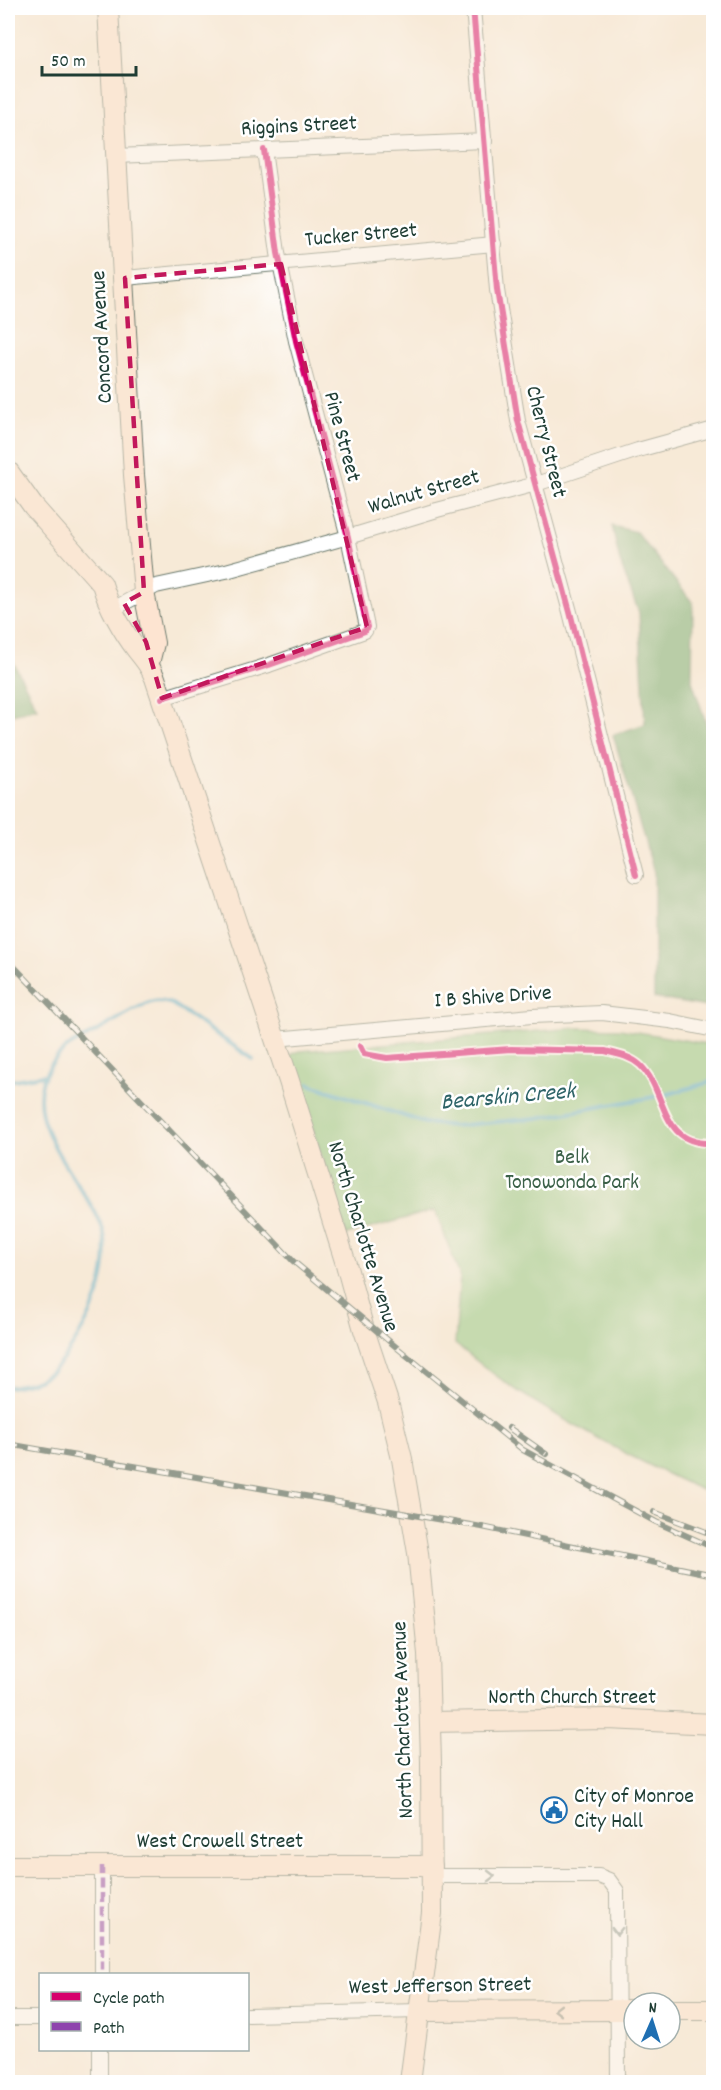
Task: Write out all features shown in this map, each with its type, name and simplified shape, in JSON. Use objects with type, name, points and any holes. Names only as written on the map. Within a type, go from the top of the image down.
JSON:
[{"type":"main road","name":"Concord Avenue","points":[[108,8],[134,475],[144,591],[154,643],[149,663]]},
{"type":"main road","name":"North Charlotte Avenue","points":[[8,471],[33,506],[102,584],[146,642],[149,663],[275,1039],[388,1402],[402,1459],[418,1553],[428,1654],[432,1913],[410,2082]]},
{"type":"main road","name":"North Church Street","points":[[430,1722],[608,1719],[714,1724]]},
{"type":"main road","name":"West Crowell Street","points":[[8,1866],[432,1871]]},
{"type":"main road","name":"West Jefferson Street","points":[[420,2011],[622,2010]]},
{"type":"main road","points":[[682,2010],[714,2010]]},
{"type":"street","name":"Cherry Street","points":[[473,8],[497,290],[518,421],[630,843],[636,875]]},
{"type":"street","name":"Riggins Street","points":[[116,156],[485,141]]},
{"type":"street","name":"Pine Street","points":[[162,698],[365,632],[368,623],[348,537],[296,341],[281,264],[264,150]]},
{"type":"street","name":"Tucker Street","points":[[124,278],[494,244]]},
{"type":"street","name":"Walnut Street","points":[[118,606],[156,586],[226,571],[348,537],[437,510],[536,484],[638,450],[714,429]]},
{"type":"street","name":"I B Shive Drive","points":[[275,1039],[405,1026],[602,1013],[638,1016],[714,1030]]},
{"type":"street","points":[[102,1866],[102,1973]]},
{"type":"street","name":"West Crowell Street","points":[[432,1871],[605,1878],[613,1884],[617,1891],[625,1991]]},
{"type":"street","name":"West Jefferson Street","points":[[249,2015],[420,2011]]},
{"type":"street","points":[[8,2018],[39,2018]]},
{"type":"street","points":[[618,2082],[622,2046]]},
{"type":"street","points":[[100,2051],[100,2082]]},
{"type":"highlighted area","points":[[281,264],[367,627],[162,698],[146,642],[124,603],[144,592],[125,278]]},
{"type":"green space","points":[[612,526],[636,532],[693,603],[692,681],[714,746],[713,1008],[654,998],[654,872],[613,735],[645,724],[639,613],[620,562]]},
{"type":"green space","points":[[8,652],[37,708],[8,715]]},
{"type":"green space","name":"Belk Tonowonda Park","points":[[576,1028],[620,1029],[713,1045],[713,1495],[663,1472],[565,1420],[510,1386],[455,1344],[460,1276],[435,1210],[346,1235],[290,1057],[299,1051]]},
{"type":"waterway","name":"Bearskin Creek","points":[[8,1387],[42,1378],[64,1358],[91,1313],[104,1275],[106,1248],[100,1222],[60,1156],[44,1121],[40,1104],[41,1086],[48,1069],[70,1046],[135,1009],[158,1001],[172,1004],[253,1059]]},
{"type":"waterway","name":"Bearskin Creek","points":[[8,1081],[43,1075]]},
{"type":"waterway","name":"Bearskin Creek","points":[[309,1084],[425,1123],[454,1126],[537,1118],[665,1095],[714,1081]]},
{"type":"railway","points":[[8,960],[293,1261],[395,1346],[523,1450],[656,1522],[714,1548]]},
{"type":"railway","points":[[509,1428],[546,1454]]},
{"type":"railway","points":[[8,1444],[482,1527],[714,1575]]},
{"type":"railway","points":[[654,1512],[714,1535]]},
{"type":"marked path","points":[[102,1866],[102,1973]]},
{"type":"cycle path","points":[[473,8],[497,290],[518,421],[570,612],[636,875]]},
{"type":"cycle path","points":[[162,698],[269,665],[365,631],[367,627],[348,537],[296,341],[278,253],[264,150]]},
{"type":"cycle path","points":[[360,1046],[364,1054],[387,1058],[511,1049],[605,1051],[619,1054],[636,1062],[649,1076],[666,1115],[683,1136],[696,1142],[714,1143]]},
{"type":"place","name":"City of Monroe City Hall","points":[[554,1810]]}]
